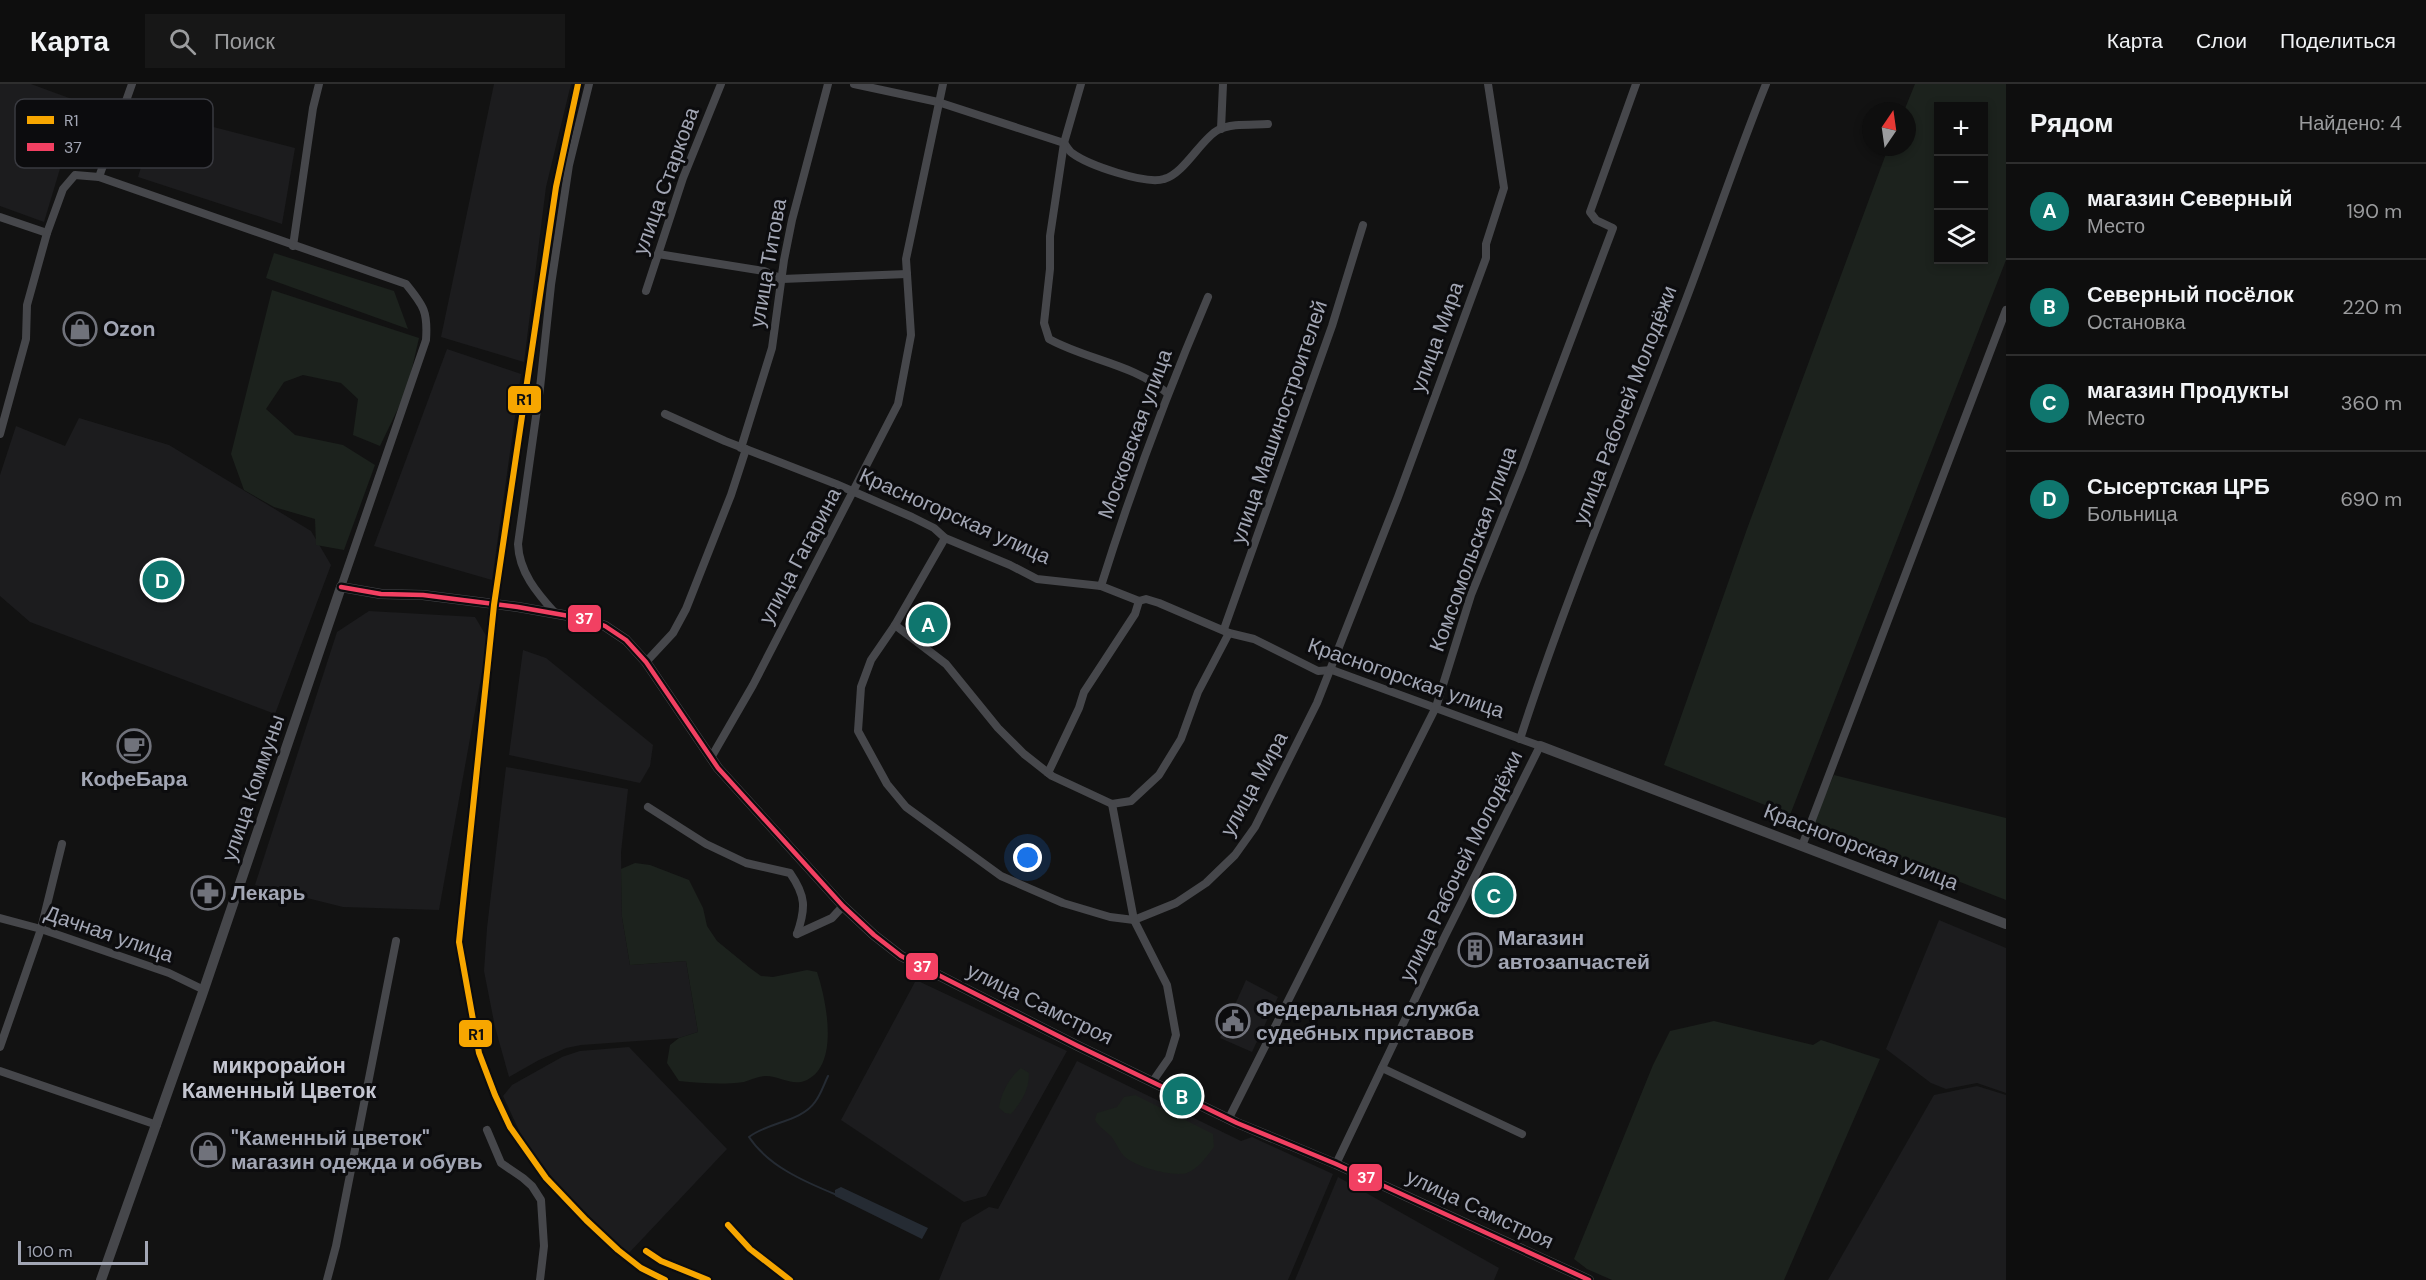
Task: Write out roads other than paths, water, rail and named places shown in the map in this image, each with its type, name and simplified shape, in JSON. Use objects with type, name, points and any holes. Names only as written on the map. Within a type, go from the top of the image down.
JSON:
[{"type":"street","points":[[127,99],[132,84]]},
{"type":"street","points":[[0,434],[26,339],[27,305],[47,233],[63,189],[70,180],[75,175],[99,177],[293,246],[313,108],[319,84]]},
{"type":"street","points":[[555,613],[532,588],[518,555],[518,544],[540,388],[551,285],[569,165],[590,84]]},
{"type":"street","name":"улица Старкова","points":[[646,291],[683,178],[721,84]]},
{"type":"street","name":"улица Титова","points":[[646,662],[673,633],[686,609],[731,495],[772,348],[792,220],[828,84]]},
{"type":"street","points":[[854,84],[938,102],[1064,143],[1076,156],[1110,171],[1150,180],[1165,179],[1179,170],[1218,130],[1268,124]]},
{"type":"street","name":"улица Гагарина","points":[[712,756],[753,685],[898,404],[911,335],[906,259],[943,84]]},
{"type":"street","points":[[1082,84],[1064,143],[1050,236],[1050,269],[1044,324],[1049,339],[1062,346],[1141,374],[1154,381],[1167,393]]},
{"type":"street","points":[[1221,129],[1222,84]]},
{"type":"street","name":"улица Мира","points":[[1134,920],[1176,903],[1206,883],[1235,855],[1255,827],[1332,670],[1486,258],[1486,244],[1504,188],[1488,84]]},
{"type":"street","name":"Комсомольская улица","points":[[1228,1118],[1436,707],[1471,595],[1522,469],[1613,228],[1596,220],[1590,212],[1636,84]]},
{"type":"street","name":"улица Рабочей Молодёжи","points":[[1520,740],[1546,661],[1604,507],[1683,309],[1766,84]]},
{"type":"street","points":[[99,177],[102,168]]},
{"type":"street","points":[[0,217],[47,233]]},
{"type":"street","name":"улица Машиностроителей","points":[[1112,804],[1131,801],[1159,775],[1181,739],[1198,692],[1226,631],[1329,337],[1363,225]]},
{"type":"street","name":"улица Коммуны","points":[[101,1280],[204,990],[426,340],[427,323],[423,304],[406,284],[293,246]]},
{"type":"street","points":[[658,254],[764,271],[782,279],[907,274]]},
{"type":"street","name":"Московская улица","points":[[1101,586],[1128,498],[1167,393],[1208,297]]},
{"type":"street","points":[[1802,846],[2006,310]]},
{"type":"street","name":"Красногорская улица","points":[[665,414],[912,517],[934,528],[945,538],[1037,579],[1101,586],[1139,601],[1146,599],[1159,603],[1226,631],[1254,639],[1318,671],[1332,670],[1436,707],[2006,924]]},
{"type":"street","points":[[945,538],[895,626],[871,660],[861,687],[858,731],[887,784],[906,807],[1001,876],[1063,903],[1110,917],[1134,920]]},
{"type":"street","name":"улица Самстроя","points":[[341,587],[381,594],[423,595],[555,613],[586,619],[605,627],[626,640],[646,662],[718,768],[843,906],[901,956],[1078,1046],[1228,1118],[1336,1164],[1589,1280]]},
{"type":"street","points":[[1048,773],[1079,708],[1084,692],[1135,614],[1139,601]]},
{"type":"street","points":[[895,626],[946,664],[998,728],[1024,754],[1048,773],[1112,804],[1134,920],[1167,985],[1176,1035],[1168,1058],[1153,1081]]},
{"type":"street","name":"улица Рабочей Молодёжи","points":[[1336,1164],[1445,936],[1540,746]]},
{"type":"street","points":[[648,807],[706,844],[746,863],[790,873],[799,885],[805,907],[797,934],[832,918],[843,906]]},
{"type":"street","points":[[0,1047],[41,929],[62,844]]},
{"type":"street","name":"Дачная улица","points":[[0,918],[41,929],[169,973],[204,990]]},
{"type":"street","points":[[327,1280],[336,1246],[396,940]]},
{"type":"street","points":[[1382,1068],[1522,1134]]},
{"type":"street","points":[[0,1071],[157,1125]]},
{"type":"street","points":[[487,1130],[501,1163],[532,1186],[541,1200],[543,1233],[540,1280]]},
{"type":"waterway","points":[[828,1076],[817,1099],[809,1109],[749,1137],[777,1165],[800,1179],[837,1195]]},
{"type":"place","name":"Ozon","points":[[80,329]]},
{"type":"place","name":"Сысертская ЦРБ","points":[[162,580]]},
{"type":"place","name":"магазин Северный","points":[[928,624]]},
{"type":"place","name":"КофеБара","points":[[134,746]]},
{"type":"place","name":"Лекарь","points":[[208,893]]},
{"type":"place","name":"магазин Продукты","points":[[1494,895]]},
{"type":"place","name":"Магазин автозапчастей","points":[[1475,950]]},
{"type":"place","name":"Федеральная служба судебных приставов","points":[[1233,1021]]},
{"type":"place","name":"Северный посёлок","points":[[1182,1096]]},
{"type":"place","name":"\"Каменный цветок\" магазин одежда и обувь","points":[[208,1150]]},
{"type":"district","name":"микрорайон Каменный Цветок","points":[[279,1078]]}]
